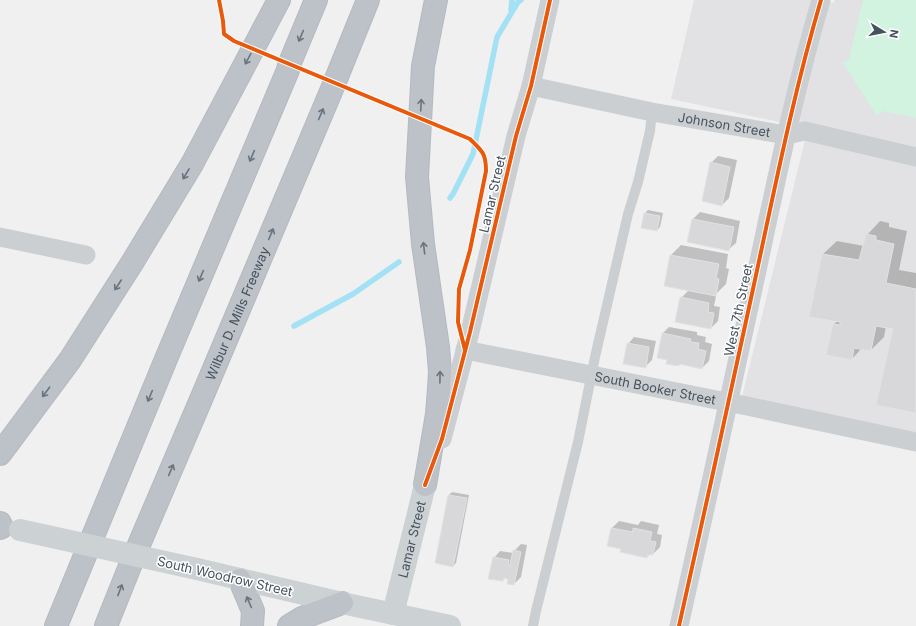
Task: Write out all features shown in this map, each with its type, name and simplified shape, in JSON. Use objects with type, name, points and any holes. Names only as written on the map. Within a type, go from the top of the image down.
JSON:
[{"type":"highway","points":[[0,454],[70,360],[132,263],[192,164],[279,0]]},
{"type":"highway","points":[[56,626],[316,0]]},
{"type":"highway","name":"Wilbur D. Mills Freeway","points":[[106,626],[135,554],[323,111],[368,0]]},
{"type":"highway","points":[[425,485],[437,414],[440,372],[417,177],[423,66],[436,0]]},
{"type":"highway","points":[[240,580],[253,611],[252,626]]},
{"type":"highway","points":[[289,626],[306,616],[342,603]]},
{"type":"main road","name":"Lamar Street","points":[[393,614],[425,485]]},
{"type":"main road","name":"South Woodrow Street","points":[[4,527],[450,626]]},
{"type":"street","name":"Lamar Street","points":[[425,485],[442,439],[465,350],[516,136],[531,86],[550,0]]},
{"type":"street","name":"West 7th Street","points":[[679,626],[786,135],[809,40],[821,0]]},
{"type":"street","name":"Johnson Street","points":[[531,86],[652,112],[786,135],[805,131],[916,157]]},
{"type":"street","points":[[0,237],[86,255]]},
{"type":"street","name":"South Booker Street","points":[[465,350],[916,442]]},
{"type":"lane","points":[[533,626],[578,442],[591,375],[628,214],[638,182],[650,131],[652,112]]},
{"type":"shaded area","points":[[694,0],[819,0],[833,3],[835,0],[916,0],[916,433],[742,397],[808,128],[671,99]]},
{"type":"green space","points":[[863,0],[916,0],[916,118],[883,111],[876,115],[843,63],[849,59]]},
{"type":"building","points":[[710,162],[730,167],[722,206],[702,201]]},
{"type":"building","points":[[644,213],[660,216],[657,231],[641,228]]},
{"type":"building","points":[[692,219],[734,227],[729,251],[687,242]]},
{"type":"building","points":[[866,234],[876,236],[876,240],[894,244],[886,283],[916,289],[916,413],[876,405],[893,329],[876,326],[871,351],[854,348],[852,360],[826,355],[833,324],[840,325],[840,322],[809,317],[822,254],[859,260]]},
{"type":"building","points":[[670,255],[719,264],[716,278],[719,279],[716,296],[664,286]]},
{"type":"building","points":[[680,297],[709,303],[708,312],[714,313],[711,329],[675,322]]},
{"type":"building","points":[[662,333],[691,339],[690,342],[699,343],[698,349],[706,351],[702,369],[679,364],[679,366],[666,364],[667,360],[657,358]]},
{"type":"building","points":[[627,343],[649,347],[646,368],[623,364]]},
{"type":"building","points":[[448,495],[467,498],[453,567],[435,563]]},
{"type":"building","points":[[611,528],[633,532],[633,528],[652,532],[650,541],[656,542],[653,555],[648,554],[647,558],[620,552],[621,549],[607,546]]},
{"type":"building","points":[[513,550],[521,552],[514,585],[507,584],[508,579],[504,578],[503,581],[488,579],[493,557],[509,560],[508,565],[510,565]]},
{"type":"waterway","points":[[511,10],[512,0]]},
{"type":"waterway","points":[[450,198],[473,154],[497,37],[518,2],[521,0]]},
{"type":"waterway","points":[[294,326],[353,294],[399,262]]},
{"type":"cycle path","points":[[219,0],[224,34],[234,41],[470,139],[480,150],[484,156],[486,171],[470,250],[459,289],[458,322],[465,350]]},
{"type":"cycle path","points":[[425,485],[442,439],[470,332],[516,136],[531,86],[550,0]]},
{"type":"cycle path","points":[[679,626],[784,144],[821,0]]}]
